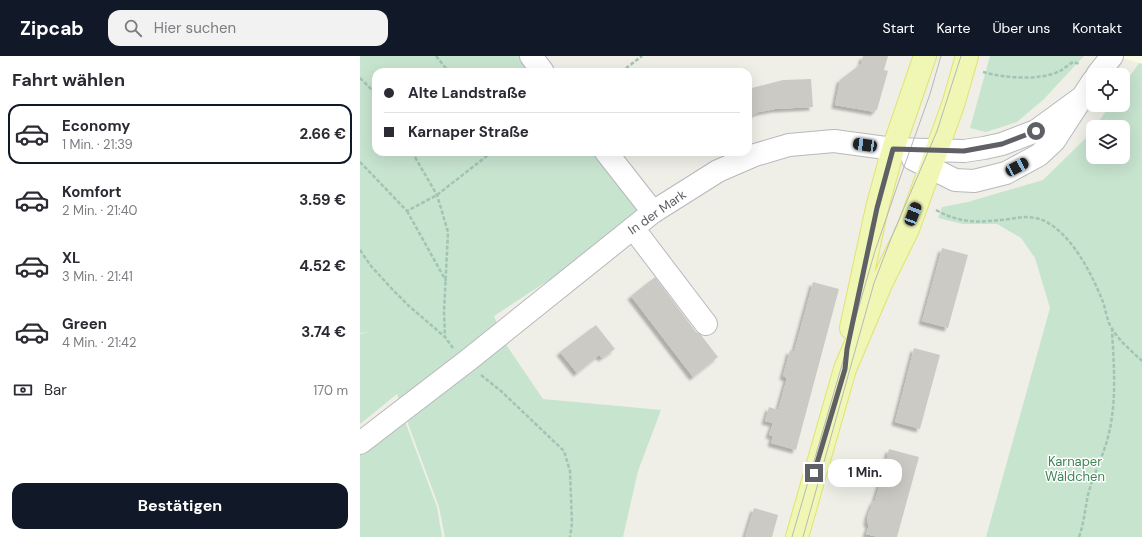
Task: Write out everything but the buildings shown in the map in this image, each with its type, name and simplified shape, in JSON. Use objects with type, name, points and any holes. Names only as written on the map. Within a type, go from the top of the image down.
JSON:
[{"type":"main road","points":[[845,369],[847,349],[877,208],[893,149],[925,56]]},
{"type":"main road","points":[[797,537],[845,369],[881,284],[908,229],[953,105],[966,61]]},
{"type":"street","points":[[531,56],[540,68]]},
{"type":"street","points":[[934,158],[1002,144],[1036,131],[1086,86]]},
{"type":"street","name":"In der Mark","points":[[360,443],[462,365],[653,212],[718,171],[756,155],[789,145],[834,141],[893,149],[934,158],[955,180],[974,181],[1006,173],[1039,155],[1054,142],[1086,93]]},
{"type":"street","points":[[609,156],[653,212]]},
{"type":"street","points":[[633,228],[706,324]]},
{"type":"path","points":[[436,56],[446,68]]},
{"type":"path","points":[[626,68],[642,56]]},
{"type":"path","points":[[966,61],[990,74],[1016,77],[1039,77],[1059,72],[1073,62],[1084,65],[1088,68]]},
{"type":"path","points":[[360,78],[372,90]]},
{"type":"path","points":[[360,250],[371,266],[393,290],[445,337],[444,312],[448,232],[437,195],[414,156]]},
{"type":"path","points":[[407,211],[437,195],[487,156]]},
{"type":"path","points":[[360,162],[407,211],[446,281]]},
{"type":"path","points":[[919,200],[946,215],[962,220],[978,222],[1025,217],[1040,219],[1055,227],[1070,244],[1088,270],[1103,302],[1112,330],[1114,364],[1113,405],[1108,437],[1088,495],[1083,526],[1079,537]]},
{"type":"path","points":[[1112,330],[1142,361]]},
{"type":"path","points":[[462,365],[480,374],[502,391],[564,451],[570,471],[572,523],[570,537]]},
{"type":"shaded area","points":[[1116,56],[1142,56],[1142,64],[1139,63]]},
{"type":"green space","points":[[360,56],[531,56],[540,68],[372,68],[372,156],[609,156],[653,212],[494,316],[505,343],[543,399],[661,410],[638,471],[623,537],[445,537],[439,507],[397,394],[360,424],[360,334],[370,332],[360,333]]},
{"type":"green space","points":[[990,56],[1084,56],[1044,99],[1017,122],[986,132],[970,128]]},
{"type":"green space","name":"Karnaper Wäldchen","points":[[1139,63],[1142,64],[1142,537],[986,537],[1050,308],[1035,258],[1021,238],[997,224],[963,224],[938,218],[942,207],[968,202],[1043,180],[1086,138],[1086,164],[1130,164],[1130,120],[1100,120],[1105,112],[1130,112],[1130,76]]},
{"type":"green space","points":[[403,416],[437,507],[442,537],[360,537],[360,452]]},
{"type":"tram line","points":[[792,537],[875,251],[930,94],[941,56]]},
{"type":"tram line","points":[[803,537],[874,283],[892,236],[937,131],[961,56]]},
{"type":"route","points":[[814,473],[845,369],[847,349],[877,208],[893,149],[964,151],[1002,144],[1036,131]]}]
